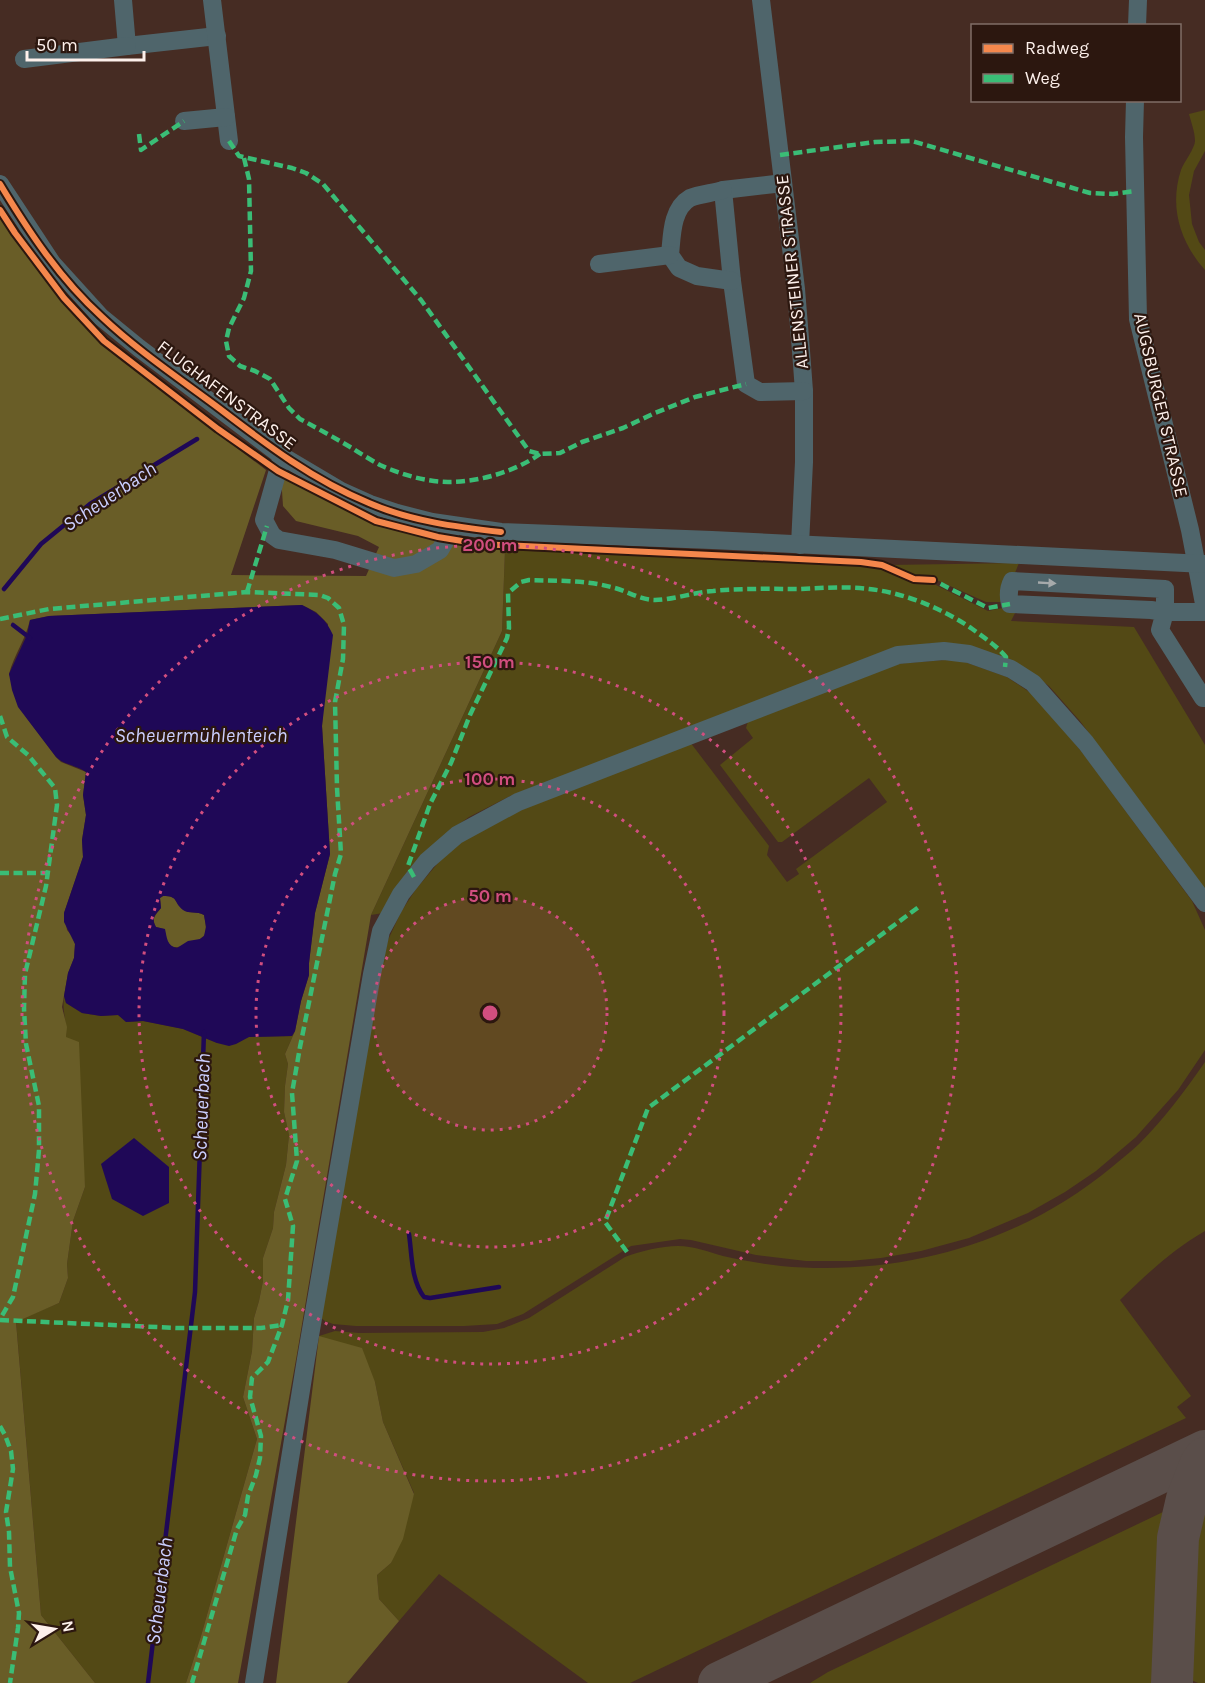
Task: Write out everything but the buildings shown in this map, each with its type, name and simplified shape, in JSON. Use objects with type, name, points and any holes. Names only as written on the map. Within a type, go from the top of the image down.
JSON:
[{"type":"street","points":[[123,0],[127,46]]},
{"type":"street","points":[[213,0],[229,141]]},
{"type":"street","name":"ALLENSTEINER STRASSE","points":[[761,0],[797,300],[804,391],[804,462],[800,544]]},
{"type":"street","points":[[1137,24],[1138,0]]},
{"type":"street","points":[[24,59],[217,36]]},
{"type":"street","name":"AUGSBURGER STRASSE","points":[[1135,102],[1138,319],[1200,564],[1205,610]]},
{"type":"street","points":[[184,121],[226,117]]},
{"type":"street","points":[[732,281],[697,276],[679,268],[670,255],[674,223],[682,206],[690,198],[723,190],[783,183]]},
{"type":"street","name":"FLUGHAFENSTRASSE","points":[[0,184],[52,264],[101,317],[282,456],[310,474],[370,504],[398,513],[454,526],[501,532],[1200,564]]},
{"type":"street","points":[[723,190],[746,384],[760,392],[804,391]]},
{"type":"street","points":[[599,264],[670,255]]},
{"type":"street","points":[[282,456],[264,520],[272,535],[279,540],[335,550],[394,568],[416,564],[440,550],[454,526]]},
{"type":"street","points":[[1205,610],[1165,612],[1010,604],[1008,598],[1012,581],[1165,589],[1165,612],[1160,630],[1205,698]]},
{"type":"street","points":[[254,1683],[306,1359],[381,931],[400,894],[427,861],[457,835],[518,802],[898,655],[944,651],[969,654],[990,661],[1011,669],[1033,683],[1086,743],[1205,903]]},
{"type":"shaded area","points":[[1205,110],[1205,151],[1194,171],[1189,195],[1192,224],[1205,250],[1205,270],[1183,236],[1176,197],[1181,170],[1195,141],[1189,114]]},
{"type":"shaded area","points":[[0,218],[59,298],[102,345],[266,470],[231,575],[366,576],[379,547],[358,536],[296,521],[283,506],[281,476],[374,522],[438,539],[505,550],[502,631],[371,915],[297,1354],[238,1683],[186,1683],[257,1439],[243,1397],[252,1351],[254,1318],[263,1281],[263,1258],[273,1228],[274,1212],[286,1165],[289,1135],[284,1112],[288,1064],[285,1054],[295,1031],[309,975],[315,913],[330,854],[322,726],[328,624],[316,612],[302,605],[49,616],[30,620],[11,667],[9,674],[26,717],[61,762],[86,772],[83,795],[86,815],[82,840],[83,857],[64,913],[67,930],[75,944],[74,958],[68,973],[62,1007],[67,1027],[66,1037],[79,1042],[85,1187],[73,1221],[67,1264],[68,1278],[59,1303],[16,1322],[41,1615],[95,1683],[0,1683]]},
{"type":"shaded area","points":[[505,550],[880,566],[915,581],[930,582],[988,611],[1007,607],[1017,609],[1011,621],[1134,627],[1205,745],[1205,889],[1080,721],[1049,686],[1034,675],[930,643],[510,796],[469,817],[452,829],[383,913],[371,915],[502,631]]},
{"type":"shaded area","points":[[1019,563],[1003,602],[986,602],[932,578],[914,577],[888,565]]},
{"type":"shaded area","points":[[962,661],[1007,677],[1038,698],[1085,756],[1192,901],[1205,930],[1205,1050],[1178,1090],[1136,1137],[1096,1171],[1028,1213],[969,1238],[921,1251],[850,1261],[806,1261],[756,1255],[680,1239],[631,1246],[523,1314],[497,1324],[356,1326],[333,1324],[321,1318],[379,976],[388,940],[401,912],[416,889],[444,856],[465,839],[499,819],[690,742],[769,846],[767,855],[787,882],[799,874],[796,869],[887,802],[869,778],[782,842],[778,842],[720,765],[753,738],[746,728],[749,718],[895,664]]},
{"type":"shaded area","points":[[163,896],[174,898],[186,911],[204,915],[206,929],[203,937],[184,946],[174,947],[169,944],[164,929],[156,927],[154,921],[154,917],[161,908],[160,898]]},
{"type":"shaded area","points":[[64,996],[66,1003],[82,1013],[101,1016],[118,1015],[129,1022],[143,1021],[183,1029],[217,1043],[249,1037],[292,1036],[295,1031],[285,1054],[288,1064],[284,1112],[289,1135],[286,1165],[274,1212],[273,1228],[263,1258],[263,1281],[254,1318],[252,1351],[243,1397],[257,1439],[186,1683],[95,1683],[41,1615],[16,1321],[59,1303],[68,1278],[67,1264],[73,1221],[85,1187],[66,1037]]},
{"type":"shaded area","points":[[1205,1062],[1205,1231],[1150,1272],[1120,1300],[1191,1396],[1177,1407],[1186,1418],[630,1683],[588,1683],[439,1574],[399,1621],[379,1599],[377,1575],[391,1563],[414,1493],[383,1422],[375,1382],[319,1336],[335,1331],[359,1333],[483,1332],[504,1328],[529,1318],[625,1257],[665,1247],[689,1247],[774,1265],[826,1268],[870,1266],[914,1260],[956,1250],[998,1235],[1038,1216],[1076,1194],[1112,1167],[1157,1125]]},
{"type":"shaded area","points":[[319,1336],[362,1348],[375,1382],[383,1422],[414,1494],[403,1539],[391,1563],[377,1575],[379,1599],[399,1621],[347,1683],[276,1683]]},
{"type":"shaded area","points":[[1205,1502],[1205,1683],[1198,1683],[1189,1679],[1195,1544]]},
{"type":"shaded area","points":[[1163,1512],[1160,1525],[1154,1683],[810,1683],[828,1672]]},
{"type":"water","name":"Scheuermühlenteich","points":[[302,605],[312,610],[330,629],[333,635],[322,726],[330,854],[315,913],[309,975],[292,1036],[249,1037],[229,1046],[183,1029],[143,1021],[126,1022],[118,1015],[101,1016],[82,1013],[66,1003],[64,996],[68,973],[74,958],[75,944],[64,922],[64,913],[83,857],[82,840],[86,815],[83,795],[86,772],[56,757],[18,707],[9,674],[27,635],[30,620],[49,616]],"holes":[[[168,896],[174,898],[183,910],[204,915],[206,927],[204,936],[188,941],[177,948],[169,943],[165,929],[156,927],[154,921],[155,915],[161,908],[160,898]]]},
{"type":"water","points":[[134,1138],[169,1167],[169,1203],[143,1216],[112,1199],[101,1164]]},
{"type":"waterway","name":"Scheuerbach","points":[[4,589],[41,544],[90,504],[197,439]]},
{"type":"waterway","name":"Scheuerbach","points":[[13,625],[30,638]]},
{"type":"waterway","name":"Scheuerbach","points":[[148,1683],[195,1292],[204,1032]]},
{"type":"waterway","points":[[409,1234],[414,1275],[424,1297],[499,1287]]},
{"type":"taxiway","points":[[719,1683],[1205,1451]]},
{"type":"taxiway","points":[[1172,1683],[1178,1538],[1187,1499],[1205,1458]]},
{"type":"marked path","points":[[139,134],[141,150],[184,121]]},
{"type":"marked path","points":[[229,141],[239,156],[292,168],[306,173],[323,184],[421,300],[529,451],[540,454],[560,453],[695,397],[746,384]]},
{"type":"marked path","points":[[780,155],[875,142],[912,141],[1090,193],[1113,194],[1135,191]]},
{"type":"marked path","points":[[244,158],[249,179],[251,271],[244,298],[229,328],[226,341],[229,356],[240,366],[270,379],[289,408],[300,419],[380,465],[405,474],[440,482],[460,482],[508,471],[540,454]]},
{"type":"marked path","points":[[247,592],[267,526]]},
{"type":"marked path","points":[[414,877],[408,866],[430,804],[507,638],[508,593],[521,582],[529,580],[591,583],[617,588],[655,600],[735,589],[843,587],[882,591],[922,602],[971,628],[1006,657],[1005,667]]},
{"type":"marked path","points":[[928,580],[933,580],[988,608],[1010,604]]},
{"type":"marked path","points":[[0,619],[49,609],[247,592],[320,595],[328,598],[339,608],[344,625],[343,659],[335,702],[341,854],[335,874],[292,1093],[297,1161],[285,1199],[293,1226],[288,1300],[282,1325],[268,1362],[252,1378],[250,1397],[261,1436],[260,1458],[248,1496],[245,1515],[237,1529],[192,1683]]},
{"type":"marked path","points":[[0,716],[7,737],[28,755],[55,788],[57,805],[46,886],[25,974],[26,1044],[39,1106],[39,1150],[35,1194],[13,1297],[0,1319]]},
{"type":"marked path","points":[[0,873],[48,873]]},
{"type":"marked path","points":[[627,1252],[605,1222],[648,1108],[920,906]]},
{"type":"marked path","points":[[0,1320],[178,1328],[261,1328],[282,1325]]},
{"type":"marked path","points":[[0,1426],[11,1451],[13,1469],[6,1512],[10,1567],[19,1613],[10,1683]]},
{"type":"cycle path","points":[[0,184],[46,254],[87,302],[145,353],[273,448],[329,484],[385,509],[434,522],[501,532]]},
{"type":"cycle path","points":[[0,210],[64,298],[104,341],[218,429],[278,471],[376,521],[438,537],[480,544],[861,562],[882,565],[914,579],[933,580]]}]
